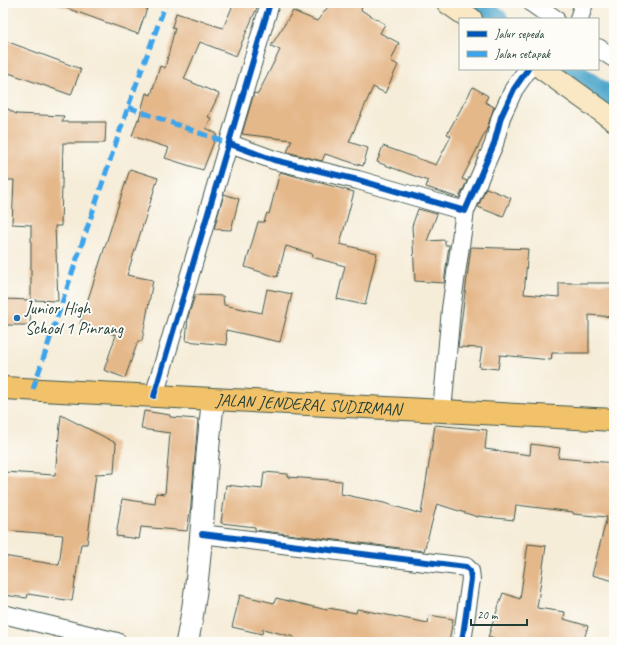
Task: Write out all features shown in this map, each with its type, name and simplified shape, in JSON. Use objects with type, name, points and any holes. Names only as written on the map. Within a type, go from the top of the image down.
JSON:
[{"type":"highway","name":"JALAN JENDERAL SUDIRMAN","points":[[3,388],[614,420]]},
{"type":"main road","points":[[448,3],[470,18]]},
{"type":"main road","points":[[544,70],[614,120]]},
{"type":"street","points":[[154,396],[230,144],[251,64],[270,3]]},
{"type":"street","points":[[532,3],[554,18]]},
{"type":"street","points":[[579,18],[584,3]]},
{"type":"street","points":[[599,49],[614,58]]},
{"type":"street","points":[[442,412],[451,308],[465,211],[494,144],[501,117],[514,89],[527,70]]},
{"type":"street","points":[[230,144],[274,160],[358,180],[465,211]]},
{"type":"street","points":[[187,642],[195,599],[202,534],[213,400]]},
{"type":"street","points":[[202,534],[466,567],[470,571],[471,578],[462,642]]},
{"type":"street","points":[[3,614],[117,642]]},
{"type":"building","points":[[59,3],[149,3],[138,34],[58,5]]},
{"type":"building","points":[[234,3],[259,3],[236,56],[200,42],[184,79],[219,94],[208,117],[211,118],[206,128],[217,134],[203,170],[165,158],[169,148],[132,136],[138,119],[140,120],[146,93],[151,95],[160,66],[165,68],[175,28],[172,27],[176,13],[223,28]]},
{"type":"building","points":[[331,3],[363,3],[361,10],[385,24],[380,33],[399,43],[391,61],[398,65],[385,93],[373,87],[349,142],[368,148],[363,166],[325,154],[322,161],[287,152],[292,140],[242,134],[254,93],[258,94],[280,50],[271,46],[293,11],[317,21]]},
{"type":"building","points":[[3,40],[81,69],[71,95],[3,71]]},
{"type":"building","points":[[473,87],[488,96],[485,102],[494,107],[486,131],[462,179],[467,181],[459,198],[426,187],[428,181],[377,162],[383,146],[436,165],[451,136],[447,134]]},
{"type":"building","points":[[3,106],[16,114],[64,116],[62,122],[106,122],[105,143],[63,143],[61,226],[55,226],[58,301],[31,300],[31,225],[12,224],[14,180],[3,180]]},
{"type":"building","points":[[130,169],[158,178],[127,275],[153,280],[142,341],[138,341],[125,378],[104,370],[116,335],[80,324]]},
{"type":"building","points":[[280,172],[354,192],[340,244],[377,253],[365,305],[337,299],[345,266],[312,257],[313,254],[286,246],[277,277],[245,267],[258,222],[264,222],[267,213],[269,214]]},
{"type":"building","points":[[486,188],[511,198],[503,217],[478,207]]},
{"type":"building","points":[[224,194],[239,199],[231,230],[214,229]]},
{"type":"building","points":[[418,209],[437,214],[427,241],[445,240],[445,245],[449,245],[444,283],[415,281],[412,226]]},
{"type":"building","points":[[471,247],[528,249],[524,294],[559,297],[559,283],[614,283],[614,317],[589,315],[589,353],[552,353],[551,360],[500,355],[498,369],[479,367],[482,348],[458,347]]},
{"type":"building","points":[[267,289],[292,294],[280,342],[226,330],[227,345],[186,341],[188,317],[195,295],[223,296],[224,305],[262,313]]},
{"type":"building","name":"Junior High School 1 Pinrang","points":[[3,299],[31,300],[30,325],[3,325]]},
{"type":"building","points":[[144,411],[170,415],[170,417],[198,419],[191,505],[187,531],[141,527],[139,539],[116,536],[122,499],[155,504],[156,493],[165,494],[170,433],[141,429]]},
{"type":"building","points":[[61,415],[116,443],[114,473],[96,474],[87,544],[81,544],[72,601],[28,594],[27,598],[3,595],[3,556],[59,565],[63,535],[3,530],[3,472],[55,475]]},
{"type":"building","points":[[435,425],[487,430],[485,449],[530,455],[531,444],[560,448],[558,458],[614,463],[614,581],[592,575],[607,517],[573,514],[573,512],[516,505],[514,520],[478,517],[437,504],[424,551],[255,530],[255,527],[221,523],[226,485],[262,489],[264,472],[288,474],[288,477],[342,481],[341,494],[384,503],[421,514]]},
{"type":"building","points":[[528,544],[546,546],[537,608],[565,612],[564,619],[588,626],[583,642],[503,642],[488,637],[503,593],[520,599]]},
{"type":"building","points":[[240,595],[274,603],[276,598],[327,610],[328,608],[356,613],[357,609],[428,623],[429,615],[453,619],[449,642],[293,642],[294,637],[263,629],[262,634],[232,627]]},
{"type":"waterway","points":[[475,3],[497,18]]},
{"type":"waterway","points":[[571,70],[614,99]]},
{"type":"marked path","points":[[33,389],[128,107],[166,3]]},
{"type":"marked path","points":[[128,107],[230,144]]},
{"type":"cycle path","points":[[154,396],[270,3]]},
{"type":"cycle path","points":[[230,144],[274,160],[358,180],[465,211],[494,144],[501,117],[514,89],[527,70]]},
{"type":"cycle path","points":[[202,534],[466,567],[470,571],[471,579],[462,642]]},
{"type":"place","name":"Junior High School 1 Pinrang","points":[[17,318]]}]
